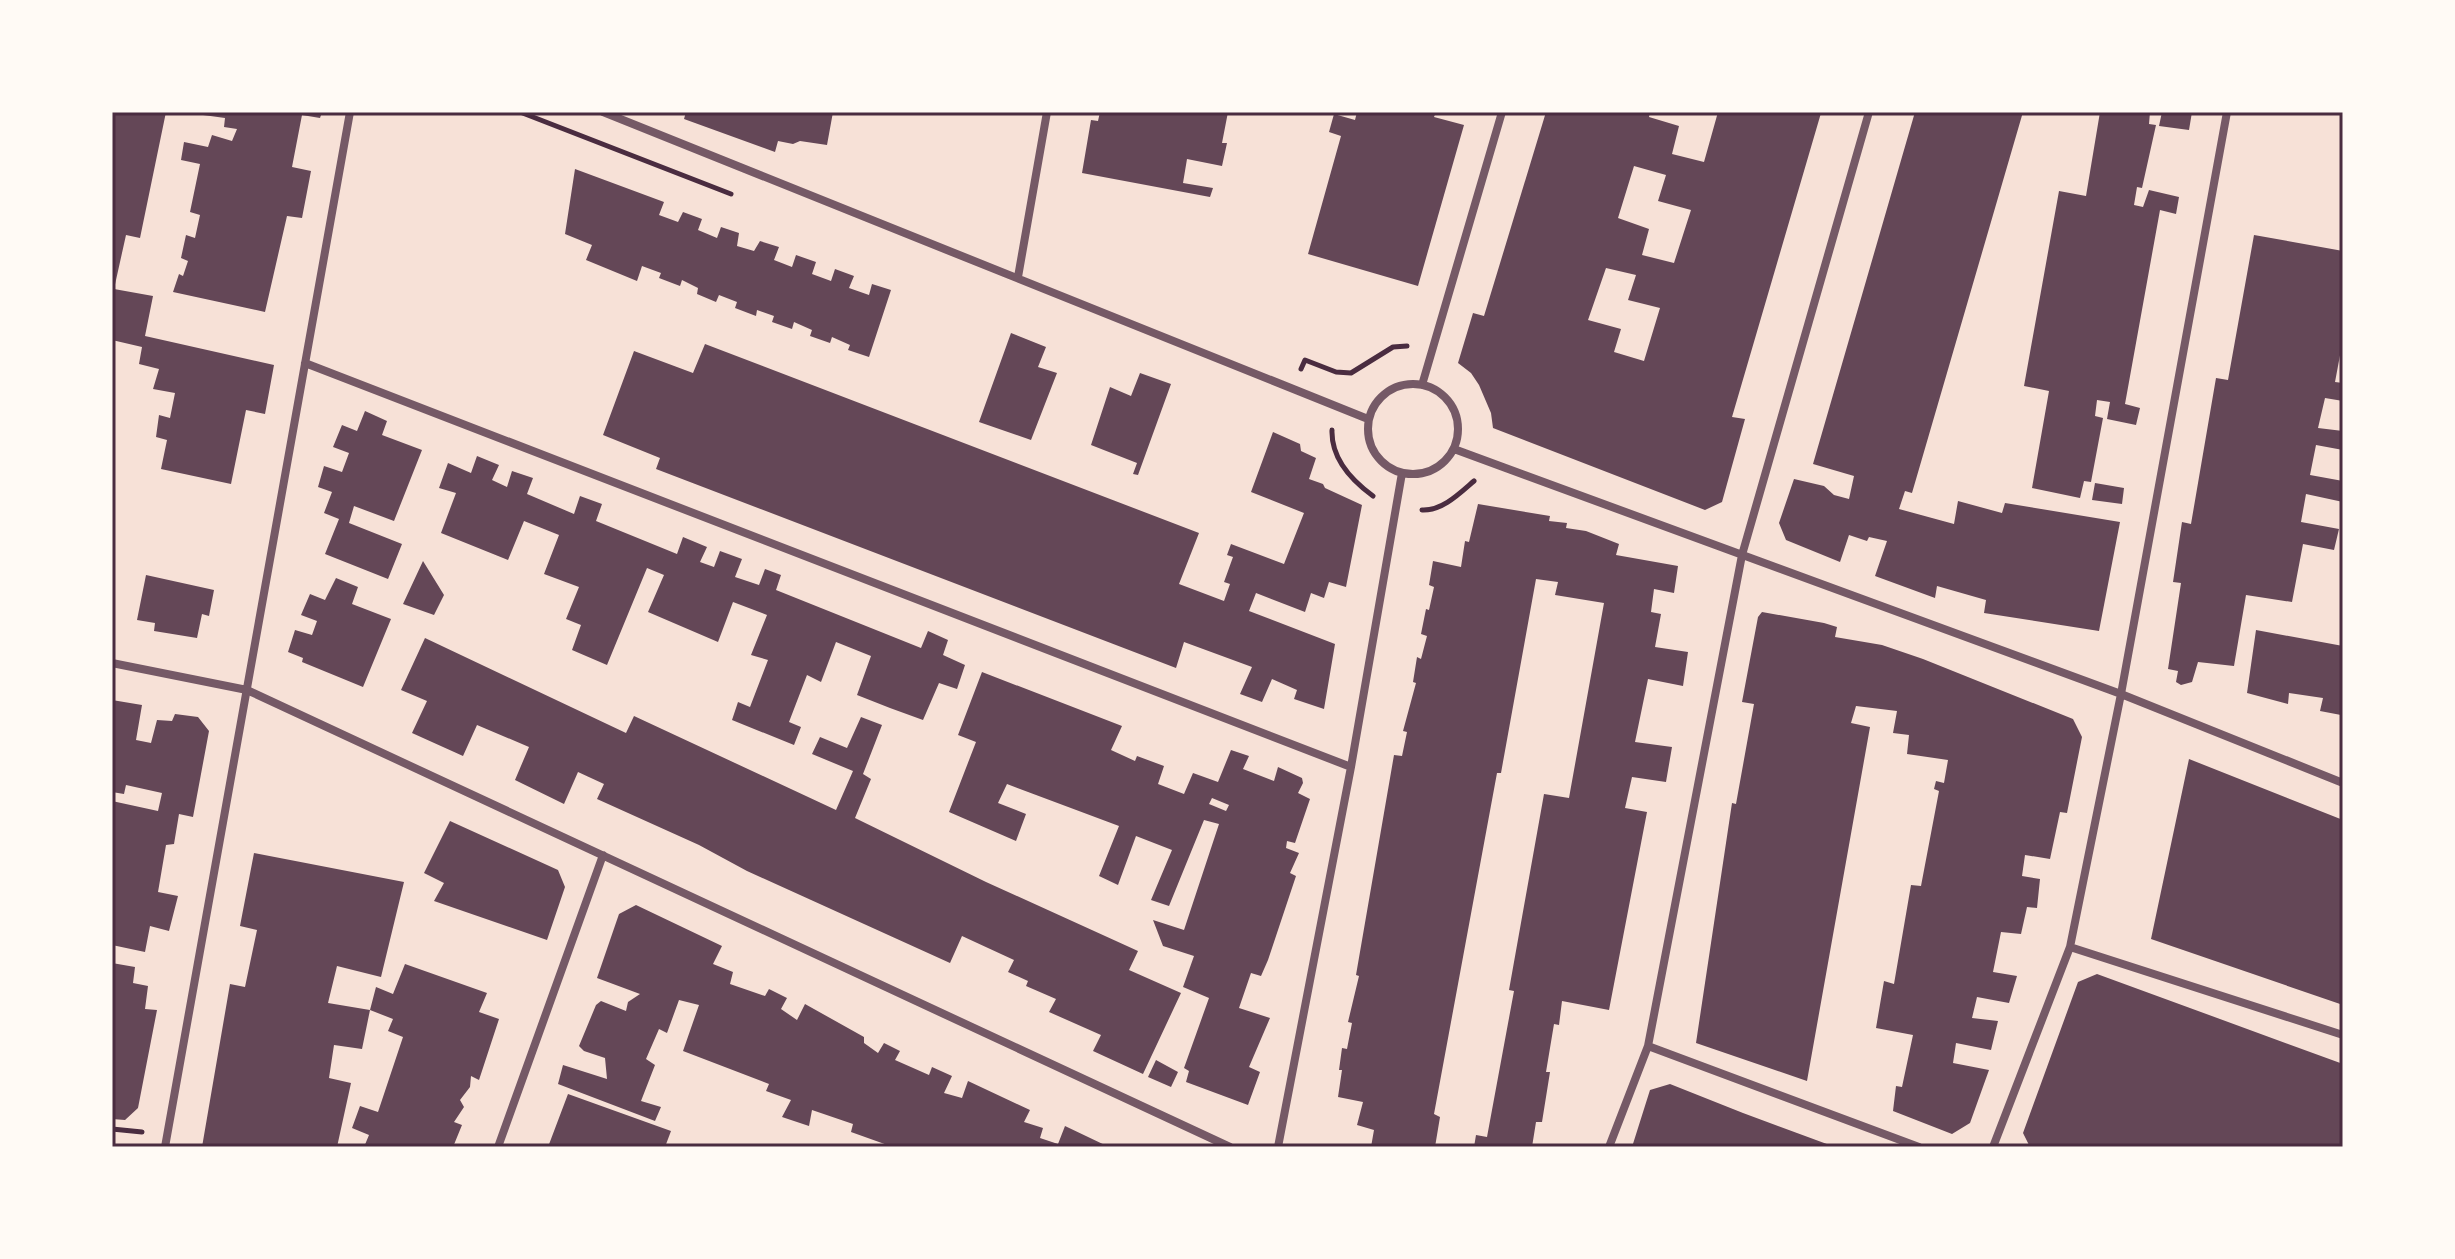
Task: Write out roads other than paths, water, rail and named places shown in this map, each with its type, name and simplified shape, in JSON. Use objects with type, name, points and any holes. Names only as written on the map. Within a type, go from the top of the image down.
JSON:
[{"type":"street","points":[[165,1147],[350,112]]},
{"type":"street","points":[[603,112],[1368,419]]},
{"type":"street","points":[[632,123],[634,112]]},
{"type":"street","points":[[1018,277],[1047,112]]},
{"type":"street","points":[[1422,385],[1502,112]]},
{"type":"street","points":[[1609,1147],[1648,1046],[1742,555],[1869,112]]},
{"type":"street","points":[[1993,1147],[2070,947],[2121,694],[2227,112]]},
{"type":"street","points":[[305,363],[1351,767]]},
{"type":"street","points":[[1408,384],[1422,385],[1446,398],[1454,410],[1458,436],[1445,462],[1432,471],[1417,475],[1402,473],[1378,459],[1367,433],[1368,419],[1373,406],[1383,394],[1408,384]]},
{"type":"street","points":[[1454,449],[2121,694],[2343,783]]},
{"type":"street","points":[[1278,1147],[1351,767],[1402,473]]},
{"type":"street","points":[[112,663],[247,690],[1230,1147]]},
{"type":"street","points":[[498,1147],[603,855]]},
{"type":"street","points":[[2070,947],[2343,1035]]},
{"type":"street","points":[[1648,1046],[1919,1147]]}]
